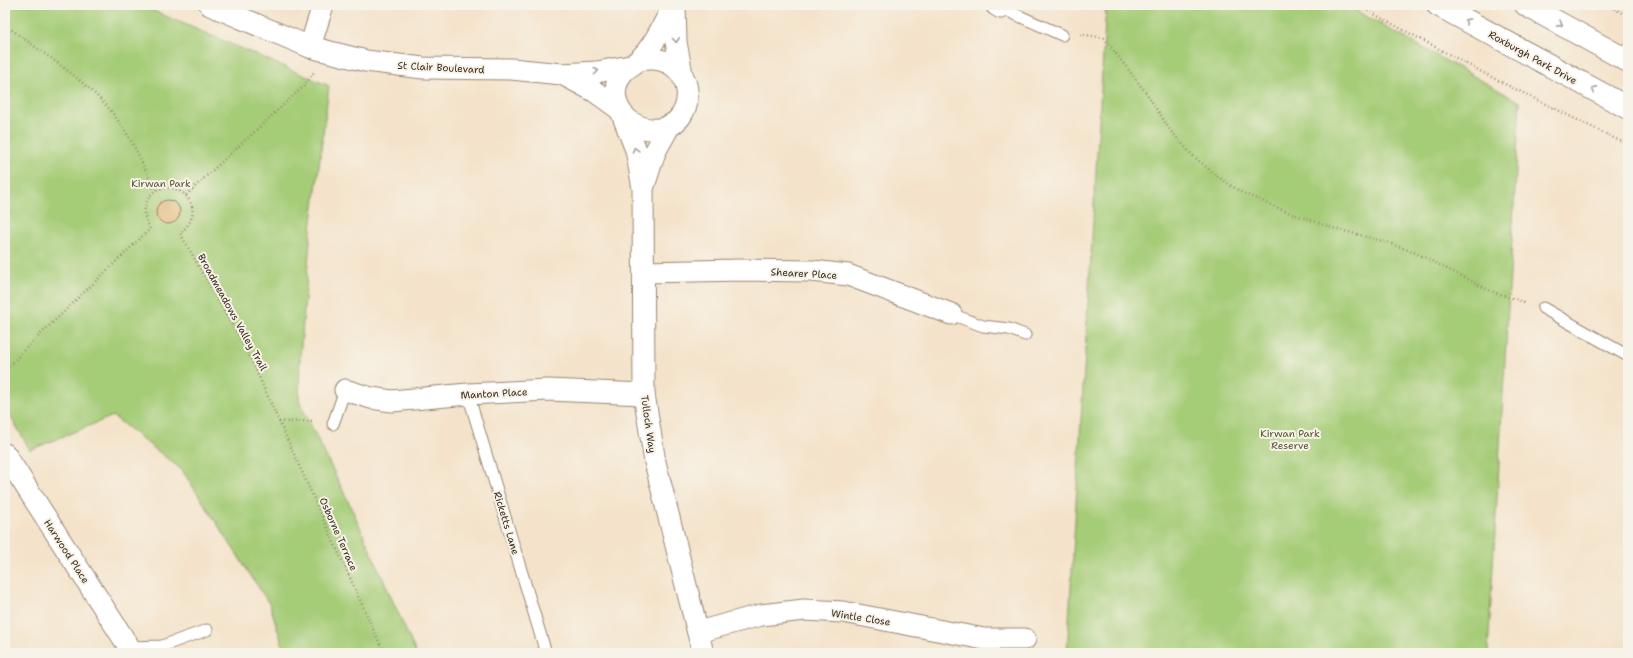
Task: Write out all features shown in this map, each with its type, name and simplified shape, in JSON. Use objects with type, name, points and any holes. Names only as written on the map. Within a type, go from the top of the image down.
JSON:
[{"type":"street","name":"St Clair Boulevard","points":[[210,5],[318,48],[366,61],[423,68],[510,69],[562,74],[597,72],[635,63]]},
{"type":"street","points":[[318,48],[323,5]]},
{"type":"street","points":[[674,5],[676,42],[682,74],[687,85],[686,102],[679,117],[670,125],[661,129],[650,130],[639,128],[630,122],[621,112],[616,98],[617,86],[622,75],[635,63],[657,36],[674,5]]},
{"type":"street","name":"Roxburgh Park Drive","points":[[1438,5],[1628,108]]},
{"type":"street","points":[[1526,5],[1628,60]]},
{"type":"street","points":[[635,63],[651,58],[663,60],[674,66],[682,74]]},
{"type":"street","name":"St Clair Boulevard","points":[[562,74],[594,91],[621,112]]},
{"type":"street","name":"Tulloch Way","points":[[621,112],[636,150],[643,188],[644,394],[655,462],[704,653]]},
{"type":"street","name":"Tulloch Way","points":[[643,188],[655,152],[670,125]]},
{"type":"street","name":"Shearer Place","points":[[644,272],[749,270],[812,271],[848,275],[950,314]]},
{"type":"street","name":"Manton Place","points":[[345,390],[371,398],[392,401],[468,394],[548,390],[644,394]]},
{"type":"street","name":"Harwood Place","points":[[5,454],[125,650]]},
{"type":"street","name":"Wintle Close","points":[[698,632],[761,616],[804,610],[843,612],[984,639],[1025,639]]},
{"type":"lane","points":[[999,6],[1062,35]]},
{"type":"lane","points":[[1544,308],[1628,356]]},
{"type":"lane","name":"Shearer Place","points":[[950,314],[983,326],[1009,329],[1025,335]]},
{"type":"lane","points":[[333,424],[345,390]]},
{"type":"lane","name":"Ricketts Lane","points":[[468,394],[546,653]]},
{"type":"lane","name":"Harwood Place","points":[[125,650],[162,646],[207,630]]},
{"type":"path","points":[[1357,5],[1495,79],[1628,146]]},
{"type":"path","points":[[1607,5],[1628,16]]},
{"type":"path","points":[[5,32],[11,29],[91,90],[109,110],[132,143],[155,191]]},
{"type":"path","points":[[1062,35],[1080,34],[1104,38],[1147,94],[1170,130],[1203,164],[1218,177],[1241,192],[1282,210],[1333,228],[1386,242],[1416,253],[1491,291],[1544,308]]},
{"type":"path","points":[[5,372],[22,352],[150,229],[144,214],[144,205],[148,197],[155,191],[171,187],[186,196],[304,85],[318,48]]},
{"type":"path","name":"Broadmeadows Valley Trail","points":[[186,196],[191,203],[193,211],[191,220],[187,227],[180,233],[249,355],[279,422]]},
{"type":"path","points":[[279,422],[306,420],[333,424]]},
{"type":"path","name":"Osborne Terrace","points":[[279,422],[384,653]]},
{"type":"green space","name":"Kirwan Park","points":[[5,5],[140,5],[329,86],[311,230],[300,357],[299,401],[351,507],[416,653],[285,653],[270,605],[182,470],[113,416],[30,450],[5,407]]},
{"type":"green space","name":"Kirwan Park Reserve","points":[[1106,5],[1346,5],[1520,102],[1488,653],[1067,653]]},
{"type":"building","points":[[168,200],[177,203],[180,212],[177,221],[168,224],[159,221],[156,212],[159,203]]}]
